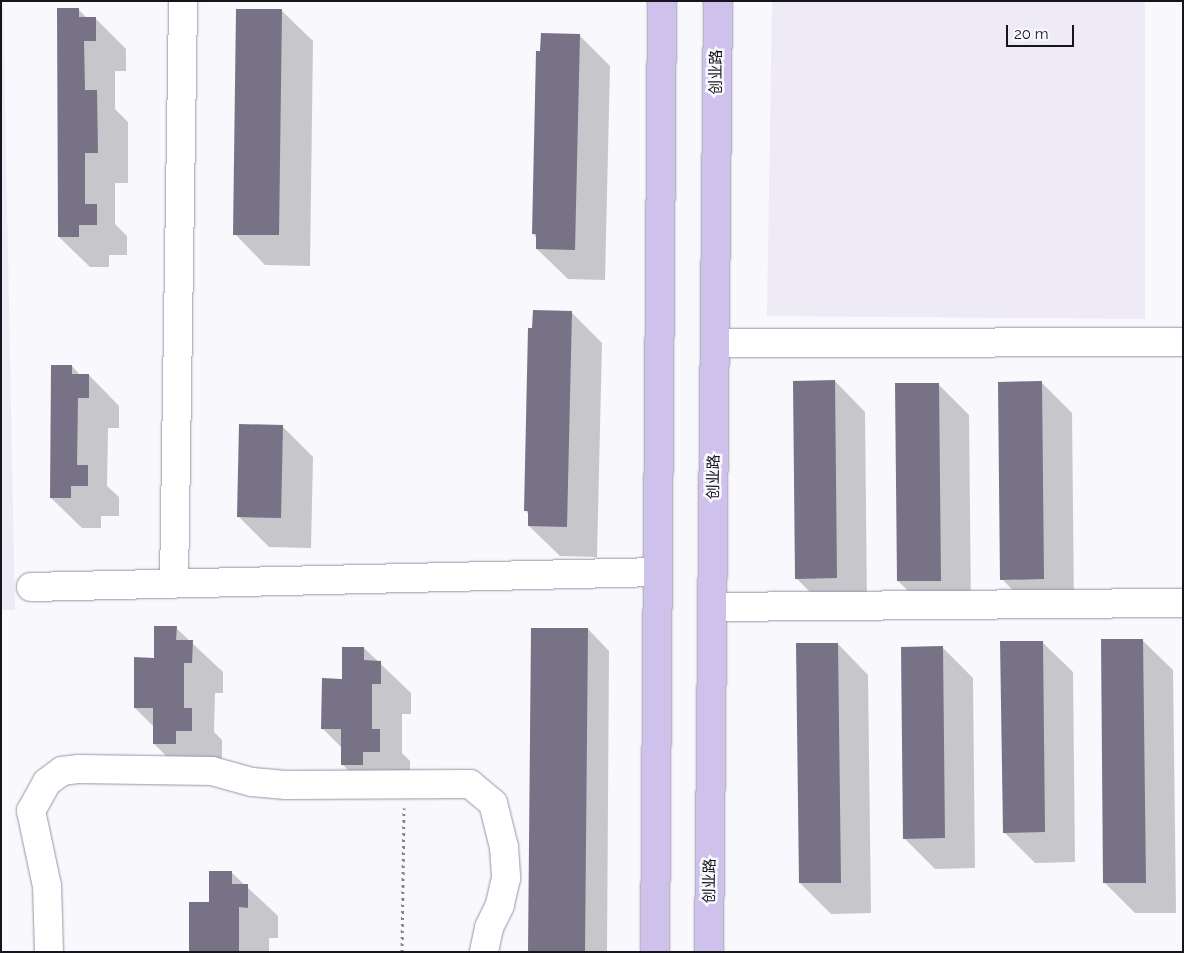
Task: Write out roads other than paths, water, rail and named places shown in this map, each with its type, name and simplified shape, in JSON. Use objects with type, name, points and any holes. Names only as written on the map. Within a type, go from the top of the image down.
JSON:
[{"type":"main road","points":[[655,952],[662,1]]},
{"type":"main road","name":"创业路","points":[[709,952],[718,1]]},
{"type":"lane","points":[[174,583],[183,1]]},
{"type":"lane","points":[[715,343],[1183,342]]},
{"type":"lane","points":[[31,586],[658,572]]},
{"type":"lane","points":[[712,607],[1183,603]]},
{"type":"lane","points":[[49,952],[47,886],[31,810],[47,782],[62,771],[79,768],[212,771],[252,782],[286,785],[470,784],[493,803],[504,847],[506,878],[500,906],[489,928],[484,952]]}]
